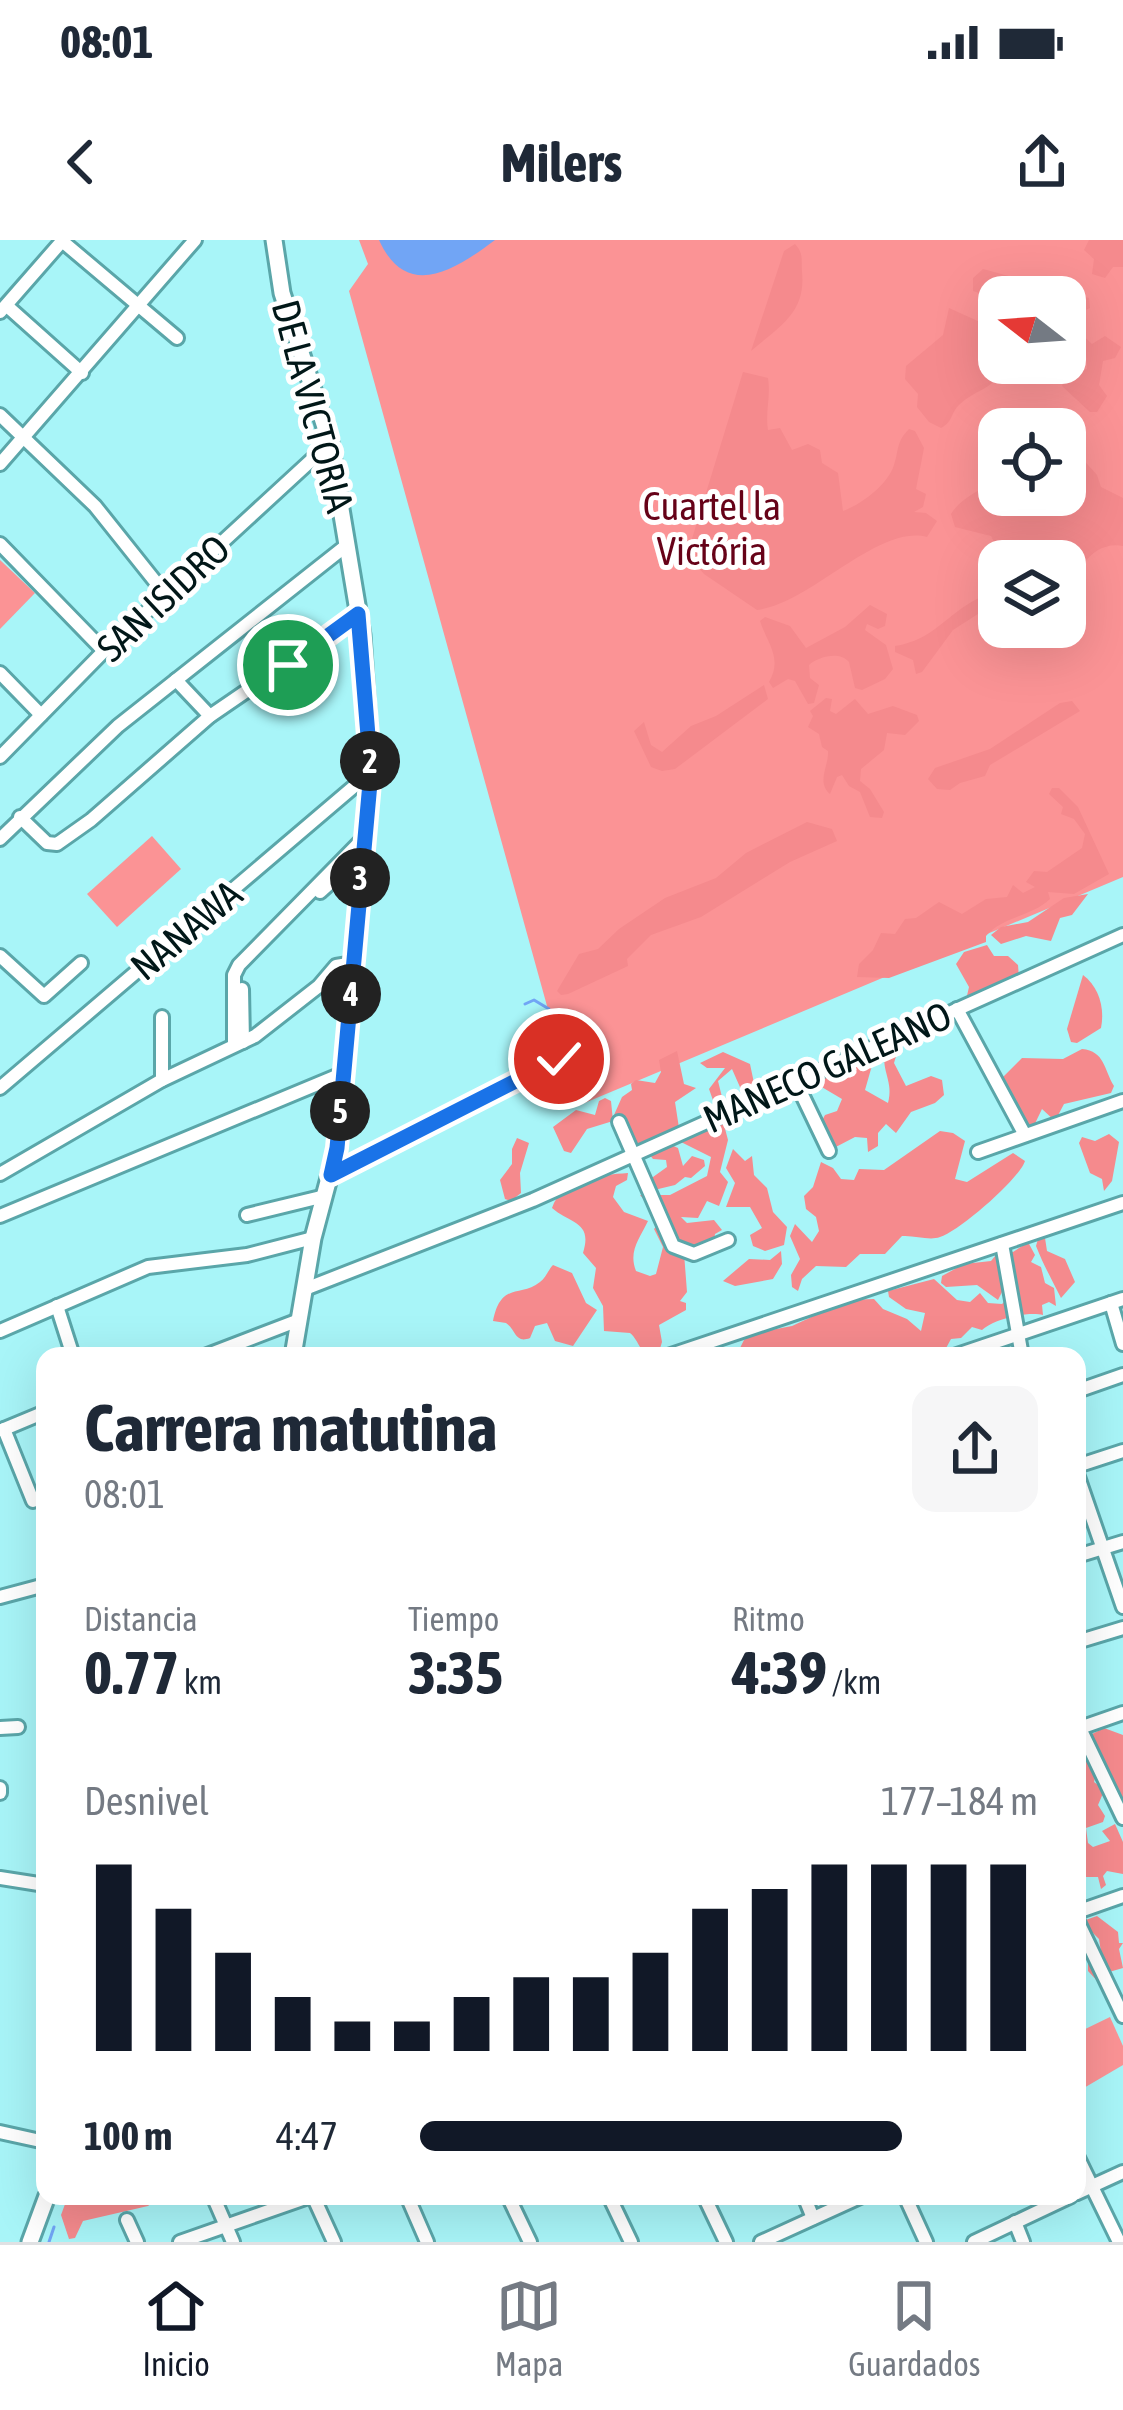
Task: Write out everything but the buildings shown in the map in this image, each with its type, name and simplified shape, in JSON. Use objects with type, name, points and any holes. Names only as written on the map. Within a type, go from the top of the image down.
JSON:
[{"type":"main road","name":"DE LA VICTORIA","points":[[274,240],[282,293],[330,443],[358,614],[371,772],[331,1175],[313,1238],[294,1347]]},
{"type":"main road","points":[[29,2242],[43,2205]]},
{"type":"street","points":[[0,464],[195,240]]},
{"type":"street","points":[[82,373],[3,309],[63,241],[177,338]]},
{"type":"street","points":[[0,416],[95,506],[166,595]]},
{"type":"street","name":"SAN ISIDRO","points":[[0,757],[104,651],[330,443]]},
{"type":"street","points":[[0,544],[104,651]]},
{"type":"street","points":[[0,839],[118,726],[347,545]]},
{"type":"street","points":[[20,818],[47,843],[57,844],[210,716],[358,614]]},
{"type":"street","points":[[0,673],[41,715]]},
{"type":"street","points":[[176,680],[210,716]]},
{"type":"street","name":"NANAWA","points":[[0,1088],[371,772]]},
{"type":"street","points":[[238,1043],[238,976],[296,904],[362,847]]},
{"type":"street","name":"MANECO GALEANO","points":[[305,1289],[532,1200],[1122,936]]},
{"type":"street","points":[[0,956],[44,996],[81,963]]},
{"type":"street","points":[[0,1174],[162,1080],[238,1043],[319,986],[336,966],[354,963]]},
{"type":"street","points":[[957,1009],[1025,1135]]},
{"type":"street","points":[[162,1016],[162,1080]]},
{"type":"street","points":[[331,1175],[559,1059]]},
{"type":"street","points":[[0,1216],[344,1073]]},
{"type":"street","points":[[795,1080],[829,1151]]},
{"type":"street","points":[[978,1152],[1123,1101]]},
{"type":"street","points":[[619,1122],[673,1246],[694,1254],[728,1240]]},
{"type":"street","points":[[247,1215],[325,1196]]},
{"type":"street","points":[[695,1347],[1123,1204]]},
{"type":"street","points":[[0,1331],[148,1267],[248,1255],[313,1238]]},
{"type":"street","points":[[1002,1244],[1019,1347]]},
{"type":"street","points":[[978,1347],[1117,1301],[1123,1344]]},
{"type":"street","points":[[57,1306],[71,1347]]},
{"type":"street","points":[[228,1347],[299,1320]]},
{"type":"street","points":[[1086,1388],[1123,1375]]},
{"type":"street","points":[[33,1501],[2,1430],[36,1416]]},
{"type":"street","points":[[1086,1466],[1123,1451]]},
{"type":"street","points":[[1086,1500],[1123,1607]]},
{"type":"street","points":[[1086,1553],[1123,1542]]},
{"type":"street","points":[[0,1597],[36,1588]]},
{"type":"street","points":[[1086,1639],[1123,1628]]},
{"type":"street","points":[[1086,1724],[1123,1713]]},
{"type":"street","points":[[0,1728],[18,1727]]},
{"type":"street","points":[[1086,1742],[1123,1818]]},
{"type":"street","points":[[0,1878],[36,1884]]},
{"type":"street","points":[[1086,1912],[1123,1896]]},
{"type":"street","points":[[1086,1936],[1123,2016]]},
{"type":"street","points":[[0,2132],[36,2140]]},
{"type":"street","points":[[1086,2189],[1123,2172]]},
{"type":"street","points":[[1086,2200],[1119,2242]]},
{"type":"street","points":[[217,2205],[233,2242]]},
{"type":"street","points":[[180,2242],[285,2205]]},
{"type":"street","points":[[316,2205],[334,2242]]},
{"type":"street","points":[[411,2205],[427,2242]]},
{"type":"street","points":[[512,2205],[530,2242]]},
{"type":"street","points":[[613,2205],[631,2242]]},
{"type":"street","points":[[708,2205],[727,2242]]},
{"type":"street","points":[[808,2205],[813,2218]]},
{"type":"street","points":[[761,2242],[842,2205]]},
{"type":"street","points":[[908,2205],[926,2242]]},
{"type":"street","points":[[974,2242],[1052,2205]]},
{"type":"street","points":[[127,2220],[137,2242]]},
{"type":"street","points":[[1015,2222],[1023,2242]]},
{"type":"green space","name":"Cuartel la Victória","points":[[359,240],[1123,240],[1123,877],[575,1107],[349,291],[368,264]]},
{"type":"green space","points":[[1089,240],[1123,240],[1123,267],[1113,267],[1105,278],[1092,274],[1094,259],[1084,250]]},
{"type":"green space","points":[[795,244],[802,257],[800,298],[789,318],[751,351],[784,251]]},
{"type":"green space","points":[[983,269],[1009,276],[978,276],[978,293],[973,291],[973,278]]},
{"type":"green space","points":[[949,308],[978,321],[978,384],[991,384],[960,404],[941,428],[917,407],[918,394],[905,379],[906,366],[943,335]]},
{"type":"green space","points":[[1105,336],[1121,347],[1115,358],[1103,361],[1099,385],[1107,396],[1097,412],[1090,412],[1062,386],[1086,384],[1086,338],[1092,344]]},
{"type":"green space","points":[[743,372],[768,378],[768,430],[780,428],[792,450],[808,444],[820,450],[822,463],[838,473],[843,511],[880,487],[891,472],[902,438],[909,429],[915,431],[924,448],[916,489],[926,494],[923,507],[914,512],[937,521],[927,537],[887,542],[778,605],[757,610],[704,574],[687,555]]},
{"type":"green space","points":[[1086,463],[1101,487],[1123,498],[1123,546],[1105,547],[1086,562],[1086,540],[993,540],[955,527],[951,514],[978,490],[978,516],[1086,516]]},
{"type":"green space","points":[[0,560],[35,593],[0,629]]},
{"type":"green space","points":[[978,599],[978,614],[953,630],[922,672],[916,674],[913,660],[895,652],[895,646],[920,638]]},
{"type":"green space","points":[[870,605],[887,614],[885,626],[878,629],[867,624],[865,630],[886,645],[893,669],[885,679],[862,690],[855,688],[849,662],[829,656],[809,665],[810,678],[819,685],[814,703],[808,704],[795,681],[788,679],[773,688],[769,682],[774,658],[760,621],[765,617],[790,626],[806,648],[845,627]]},
{"type":"green space","points":[[764,685],[768,699],[675,769],[651,767],[634,731],[644,722],[651,745],[662,752],[691,726]]},
{"type":"green space","points":[[826,698],[832,699],[830,711],[836,714],[855,699],[868,714],[893,706],[917,715],[919,721],[905,735],[887,733],[884,750],[861,769],[860,781],[884,812],[882,818],[870,817],[860,792],[842,775],[830,794],[826,789],[828,751],[819,734],[808,727],[810,711]]},
{"type":"green space","points":[[1072,701],[1080,711],[990,765],[985,776],[950,790],[937,789],[928,779],[935,768],[990,749],[1060,703]]},
{"type":"green space","points":[[1052,788],[1059,788],[1078,807],[1109,874],[1074,894],[1048,892],[1050,899],[993,929],[986,942],[889,978],[857,977],[859,964],[881,933],[895,934],[905,919],[916,918],[939,902],[962,914],[986,899],[1007,897],[1013,885],[1023,893],[1035,887],[1026,882],[1034,871],[1047,872],[1082,848],[1085,834],[1074,819],[1061,814],[1063,807],[1049,794]]},
{"type":"green space","points":[[807,822],[832,829],[837,841],[790,862],[701,917],[651,935],[627,959],[628,966],[568,994],[557,991],[579,954],[598,949],[665,898],[716,878],[746,853]]},
{"type":"green space","points":[[152,836],[181,869],[117,927],[87,894]]},
{"type":"green space","points":[[1088,894],[1072,915],[1060,918],[1051,941],[1026,936],[1001,944],[991,935],[1001,927],[1028,922],[1064,898]]},
{"type":"green space","points":[[987,945],[994,956],[1008,956],[1018,965],[1019,978],[966,1000],[969,987],[956,964],[964,952]]},
{"type":"green space","points":[[1083,975],[1097,992],[1102,1020],[1101,1028],[1077,1043],[1071,1042],[1067,1029]]},
{"type":"green space","points":[[864,1048],[875,1055],[865,1090],[888,1103],[885,1052],[898,1050],[894,1063],[906,1086],[931,1076],[942,1080],[944,1095],[911,1112],[896,1133],[886,1124],[878,1133],[878,1146],[868,1152],[867,1138],[855,1137],[832,1149],[818,1128],[825,1115],[837,1111],[842,1099],[820,1086],[813,1075],[832,1053],[845,1056],[853,1065]]},
{"type":"green space","points":[[1082,1049],[1103,1062],[1114,1086],[1111,1093],[1064,1104],[1055,1121],[1042,1109],[1028,1138],[1023,1134],[1021,1109],[1002,1108],[999,1101],[1007,1083],[1003,1077],[1022,1058],[1063,1059]]},
{"type":"green space","points":[[677,1051],[684,1084],[696,1088],[675,1102],[679,1128],[633,1149],[614,1115],[622,1097],[636,1080],[655,1083],[661,1072],[659,1060]]},
{"type":"green space","points":[[723,1052],[750,1064],[754,1083],[743,1094],[732,1069],[718,1081],[722,1097],[715,1106],[709,1089],[725,1068],[700,1063]]},
{"type":"green space","points":[[599,1101],[611,1101],[613,1121],[587,1129],[571,1153],[564,1151],[553,1127],[576,1110],[595,1115]]},
{"type":"green space","points":[[718,1118],[728,1140],[720,1172],[728,1182],[719,1206],[707,1201],[698,1218],[681,1217],[687,1223],[714,1220],[722,1230],[715,1234],[706,1254],[695,1261],[668,1230],[663,1205],[648,1204],[640,1195],[670,1195],[707,1176],[711,1157],[677,1140]]},
{"type":"green space","points":[[940,1131],[965,1141],[955,1179],[967,1182],[1013,1153],[1025,1161],[1001,1191],[949,1233],[931,1238],[902,1236],[885,1254],[860,1254],[846,1267],[816,1266],[802,1279],[798,1291],[792,1287],[791,1275],[800,1259],[790,1236],[795,1224],[812,1242],[819,1231],[804,1196],[813,1187],[821,1162],[841,1179],[854,1180],[859,1169],[884,1170]]},
{"type":"green space","points":[[1109,1134],[1119,1142],[1112,1181],[1104,1191],[1102,1179],[1090,1173],[1079,1143],[1082,1137],[1095,1141]]},
{"type":"green space","points":[[517,1138],[529,1143],[520,1173],[521,1193],[511,1201],[505,1199],[500,1180],[512,1164]]},
{"type":"green space","points":[[669,1144],[678,1148],[683,1166],[692,1156],[704,1160],[705,1166],[691,1178],[650,1191],[646,1182],[667,1167],[666,1160],[649,1154]]},
{"type":"green space","points":[[733,1149],[745,1161],[752,1156],[754,1175],[767,1188],[773,1212],[787,1227],[784,1245],[765,1251],[753,1246],[750,1235],[762,1228],[750,1207],[726,1207],[735,1183],[726,1168]]},
{"type":"green space","points":[[628,1173],[613,1197],[624,1212],[648,1221],[634,1251],[636,1271],[656,1274],[663,1247],[654,1229],[659,1223],[684,1253],[687,1292],[680,1301],[686,1303],[686,1310],[659,1325],[660,1347],[640,1347],[630,1333],[604,1331],[603,1306],[593,1288],[596,1268],[583,1253],[585,1235],[578,1224],[552,1208],[564,1190],[594,1177]]},
{"type":"green space","points":[[1045,1238],[1047,1251],[1065,1259],[1075,1282],[1061,1298],[1036,1246],[1038,1239]]},
{"type":"green space","points":[[1028,1242],[1035,1255],[1031,1262],[1041,1267],[1045,1283],[1054,1288],[1056,1306],[1042,1305],[1043,1315],[1011,1317],[982,1330],[972,1327],[947,1347],[740,1347],[755,1333],[792,1326],[848,1300],[874,1299],[921,1331],[925,1313],[906,1309],[888,1291],[934,1279],[957,1300],[970,1302],[980,1293],[988,1303],[1002,1304],[1017,1289],[1013,1279],[998,1300],[977,1285],[946,1287],[942,1276],[964,1264],[991,1261],[1000,1250],[1013,1252]]},
{"type":"green space","points":[[781,1251],[782,1264],[773,1279],[735,1286],[723,1281],[749,1259],[770,1260]]},
{"type":"green space","points":[[553,1265],[572,1273],[586,1303],[597,1310],[573,1346],[555,1341],[547,1323],[535,1326],[525,1339],[518,1338],[506,1323],[493,1321],[506,1295],[533,1287]]},
{"type":"green space","points":[[1104,1728],[1123,1735],[1123,1822],[1104,1791],[1098,1805],[1105,1816],[1103,1822],[1086,1828],[1086,1750],[1097,1770],[1094,1782],[1102,1788],[1103,1763],[1090,1735]]},
{"type":"green space","points":[[1115,1824],[1123,1842],[1123,1874],[1107,1871],[1101,1889],[1098,1877],[1086,1877],[1086,1828],[1093,1847],[1110,1841],[1102,1831]]},
{"type":"green space","points":[[1097,1916],[1118,1932],[1119,1943],[1123,1943],[1119,1949],[1123,1968],[1109,1972],[1102,1986],[1088,1971],[1088,1964],[1101,1952],[1093,1933],[1086,1938],[1086,1920]]},
{"type":"green space","points":[[1110,2017],[1123,2046],[1123,2065],[1086,2087],[1086,2029]]},
{"type":"green space","points":[[65,2205],[149,2205],[83,2221],[75,2238],[69,2239],[61,2215]]},
{"type":"water","points":[[379,240],[495,240],[449,269],[418,275],[390,259]]},
{"type":"waterway","points":[[525,1004],[534,1000],[549,1009],[548,1046]]},
{"type":"waterway","points":[[49,2242],[54,2227]]},
{"type":"route","points":[[288,665],[358,614],[371,772],[331,1175],[559,1059]]}]
